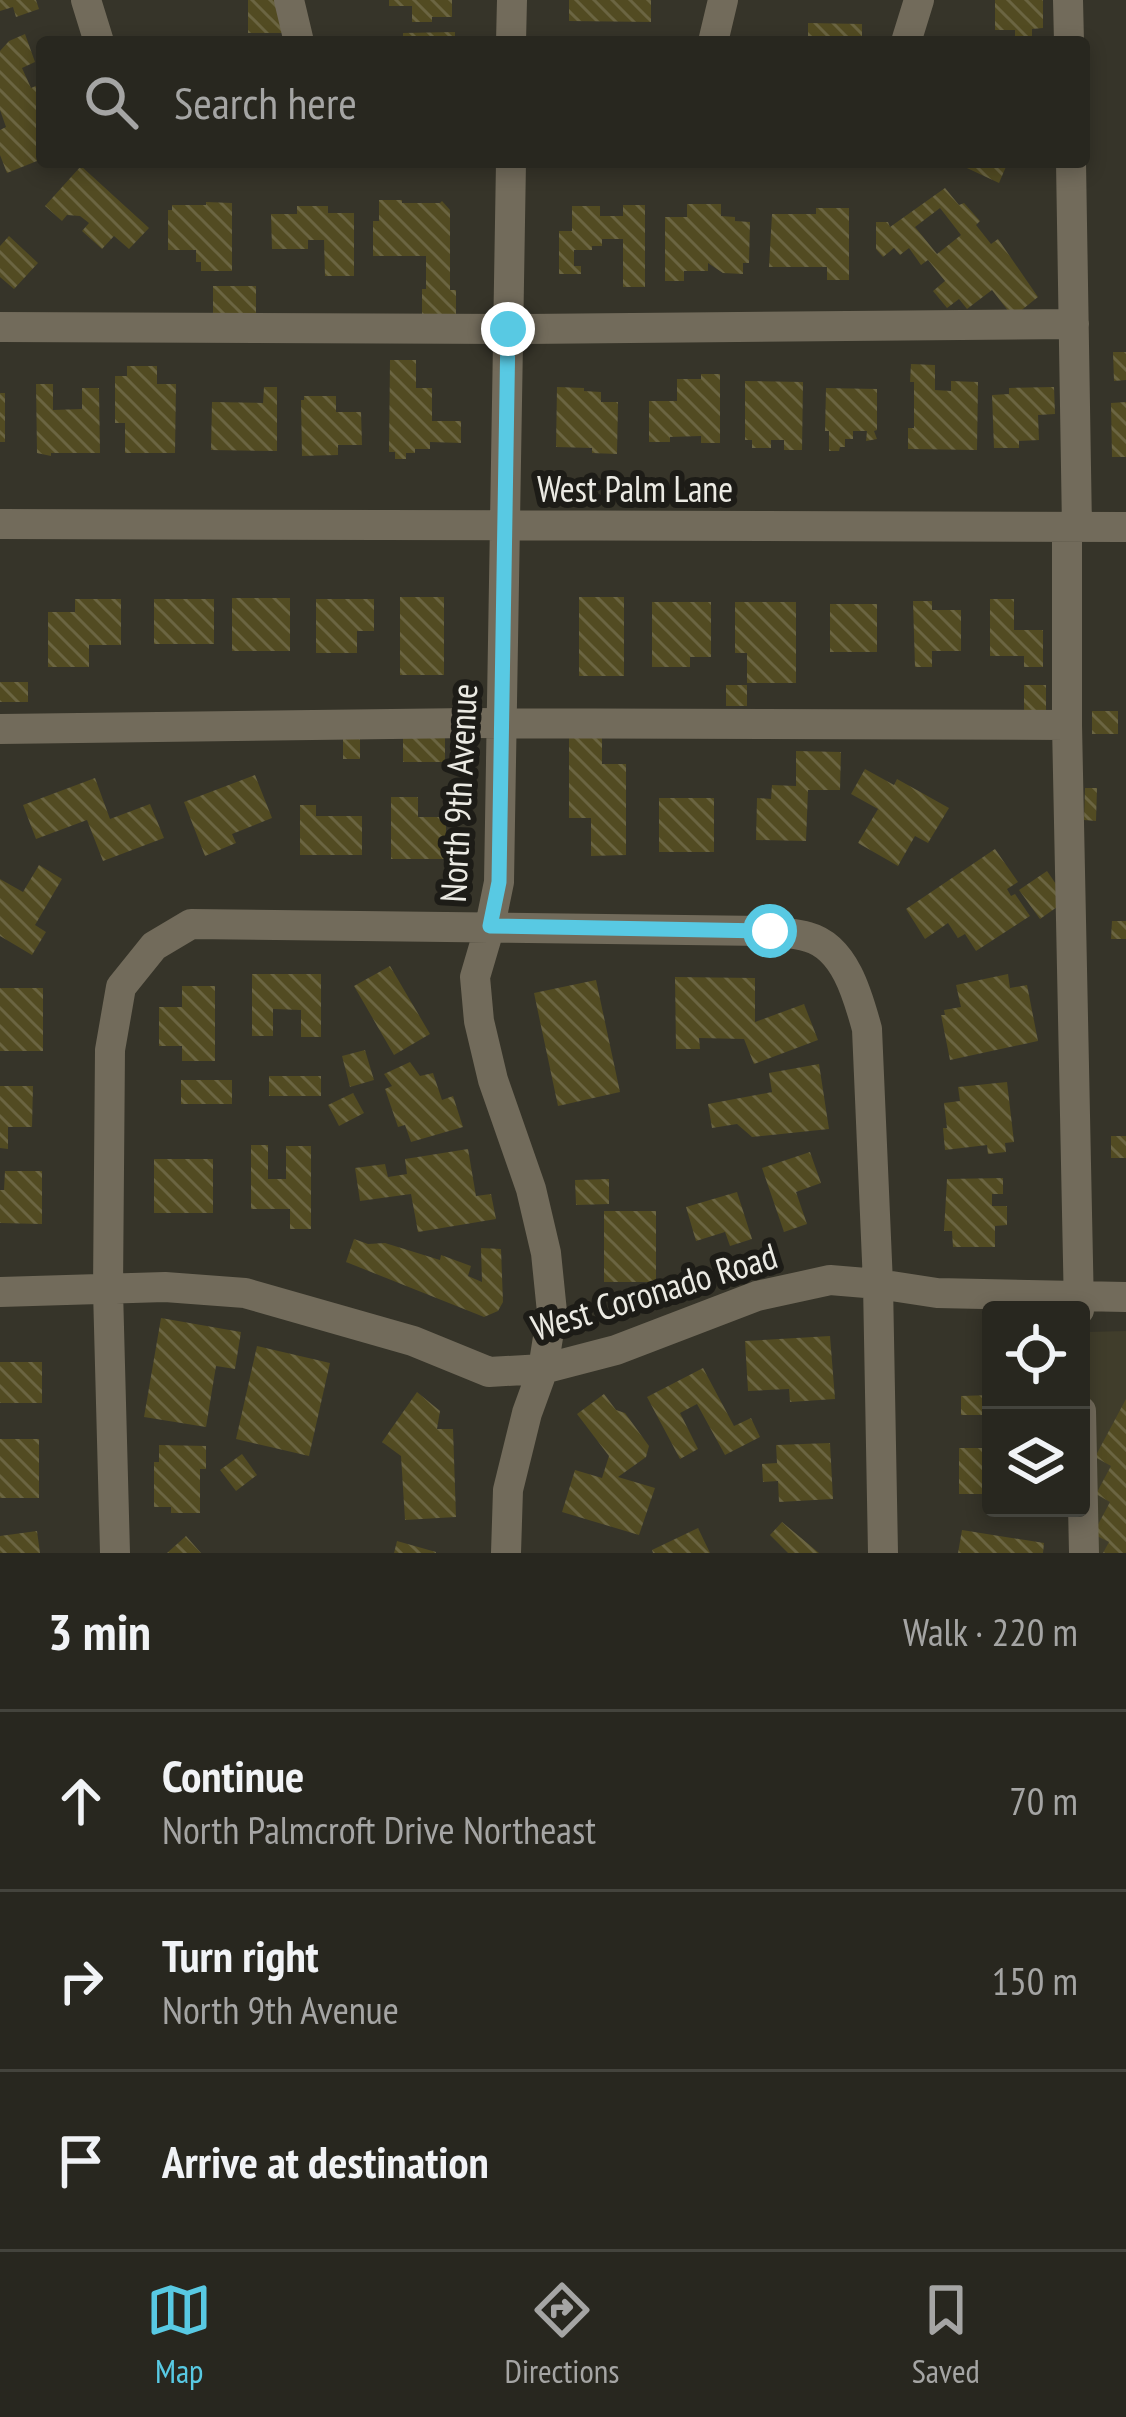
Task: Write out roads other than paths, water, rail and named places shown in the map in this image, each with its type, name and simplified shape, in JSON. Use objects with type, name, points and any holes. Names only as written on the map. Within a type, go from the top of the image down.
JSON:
[{"type":"street","points":[[86,0],[97,36]]},
{"type":"street","points":[[289,0],[298,36]]},
{"type":"street","points":[[511,36],[512,0]]},
{"type":"street","points":[[714,36],[723,0]]},
{"type":"street","points":[[909,36],[919,0]]},
{"type":"street","points":[[1068,0],[1069,36]]},
{"type":"street","name":"North 9th Avenue","points":[[506,1553],[508,1490],[543,1369],[552,1312],[546,1253],[531,1189],[493,1080],[475,977],[499,882],[511,168]]},
{"type":"street","points":[[1071,168],[1074,324],[1067,725],[1079,1301]]},
{"type":"street","points":[[0,327],[1074,324]]},
{"type":"street","name":"West Palm Lane","points":[[0,524],[1126,527]]},
{"type":"street","points":[[0,728],[1067,725]]},
{"type":"street","points":[[115,1553],[108,1290],[110,1050],[121,987],[154,946],[191,924],[770,931],[813,937],[838,959],[857,991],[867,1029],[883,1553]]},
{"type":"street","name":"West Coronado Road","points":[[0,1292],[165,1287],[245,1293],[413,1341],[489,1372],[543,1369],[616,1350],[757,1296],[830,1280],[1040,1301]]},
{"type":"street","name":"West Coronado Road","points":[[1090,1303],[1126,1298]]},
{"type":"street","points":[[1083,1517],[1084,1553]]}]
